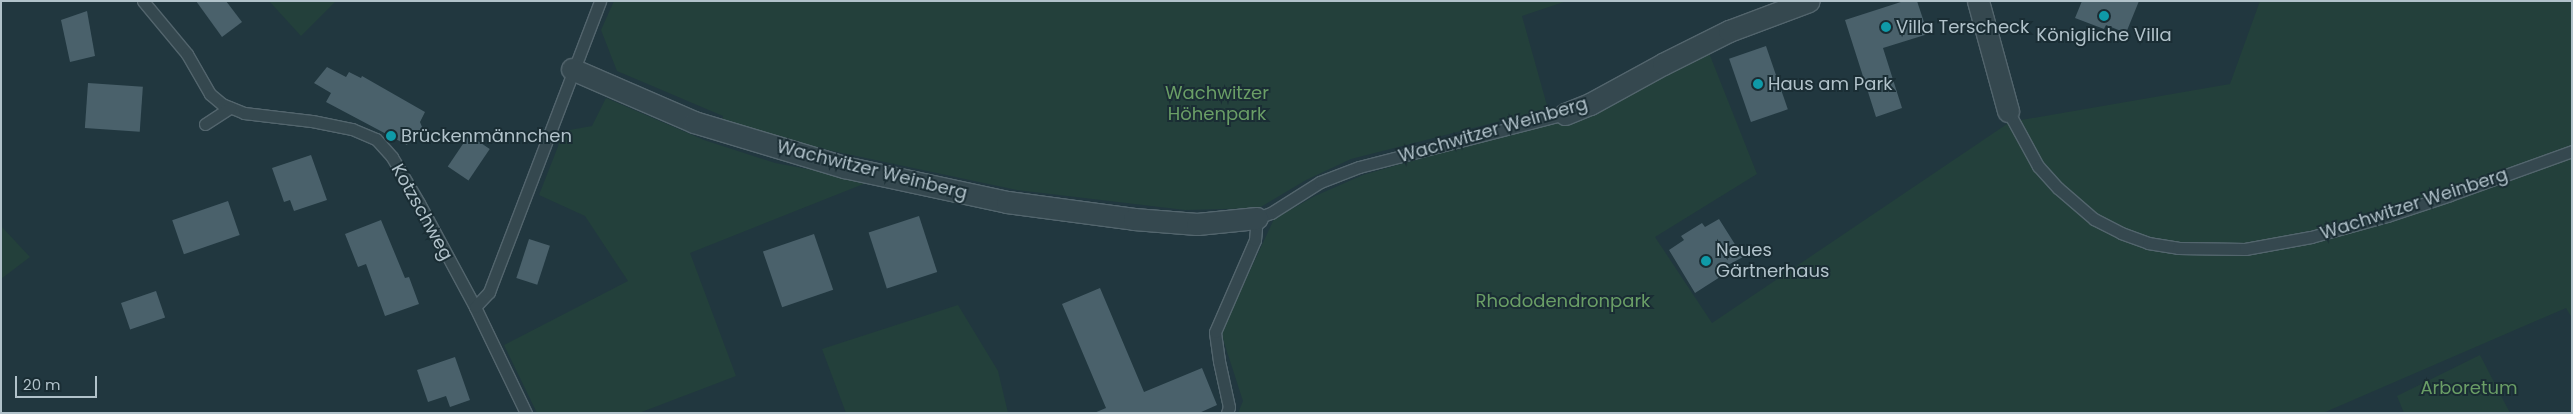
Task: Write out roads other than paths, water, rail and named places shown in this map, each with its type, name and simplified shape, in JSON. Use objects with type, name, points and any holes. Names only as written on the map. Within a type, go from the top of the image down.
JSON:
[{"type":"street","name":"Wachwitzer Weinberg","points":[[1565,114],[1590,104],[1729,32],[1809,1]]},
{"type":"street","name":"Wachwitzer Weinberg","points":[[1978,1],[2008,111]]},
{"type":"street","name":"Wachwitzer Weinberg","points":[[572,69],[694,122],[780,149],[853,169],[1007,202],[1134,219],[1197,224],[1257,218]]},
{"type":"lane","name":"Kotzschweg","points":[[143,1],[187,54],[210,94],[230,108],[244,113],[312,121],[352,129],[376,139],[392,157],[475,306],[526,413]]},
{"type":"lane","points":[[475,306],[489,292],[572,69],[600,1]]},
{"type":"lane","points":[[205,124],[230,108]]},
{"type":"lane","name":"Wachwitzer Weinberg","points":[[2008,111],[2038,166],[2058,188],[2094,219],[2121,233],[2148,243],[2178,248],[2245,249],[2311,237],[2441,198],[2572,151]]},
{"type":"lane","name":"Wachwitzer Weinberg","points":[[1257,218],[1271,213],[1320,182],[1359,167],[1565,114]]},
{"type":"lane","points":[[1227,413],[1229,407],[1219,361],[1216,332],[1255,240],[1257,218]]},
{"type":"place","name":"Königliche Villa","points":[[2104,16]]},
{"type":"place","name":"Villa Terscheck","points":[[1886,27]]},
{"type":"place","name":"Haus am Park","points":[[1758,84]]},
{"type":"place","name":"Brückenmännchen","points":[[391,136]]},
{"type":"place","name":"Neues Gärtnerhaus","points":[[1706,261]]},
{"type":"park label","name":"Wachwitzer Höhenpark","points":[[1217,104]]},
{"type":"park label","name":"Rhododendronpark","points":[[1563,301]]},
{"type":"park label","name":"Arboretum","points":[[2469,388]]}]
